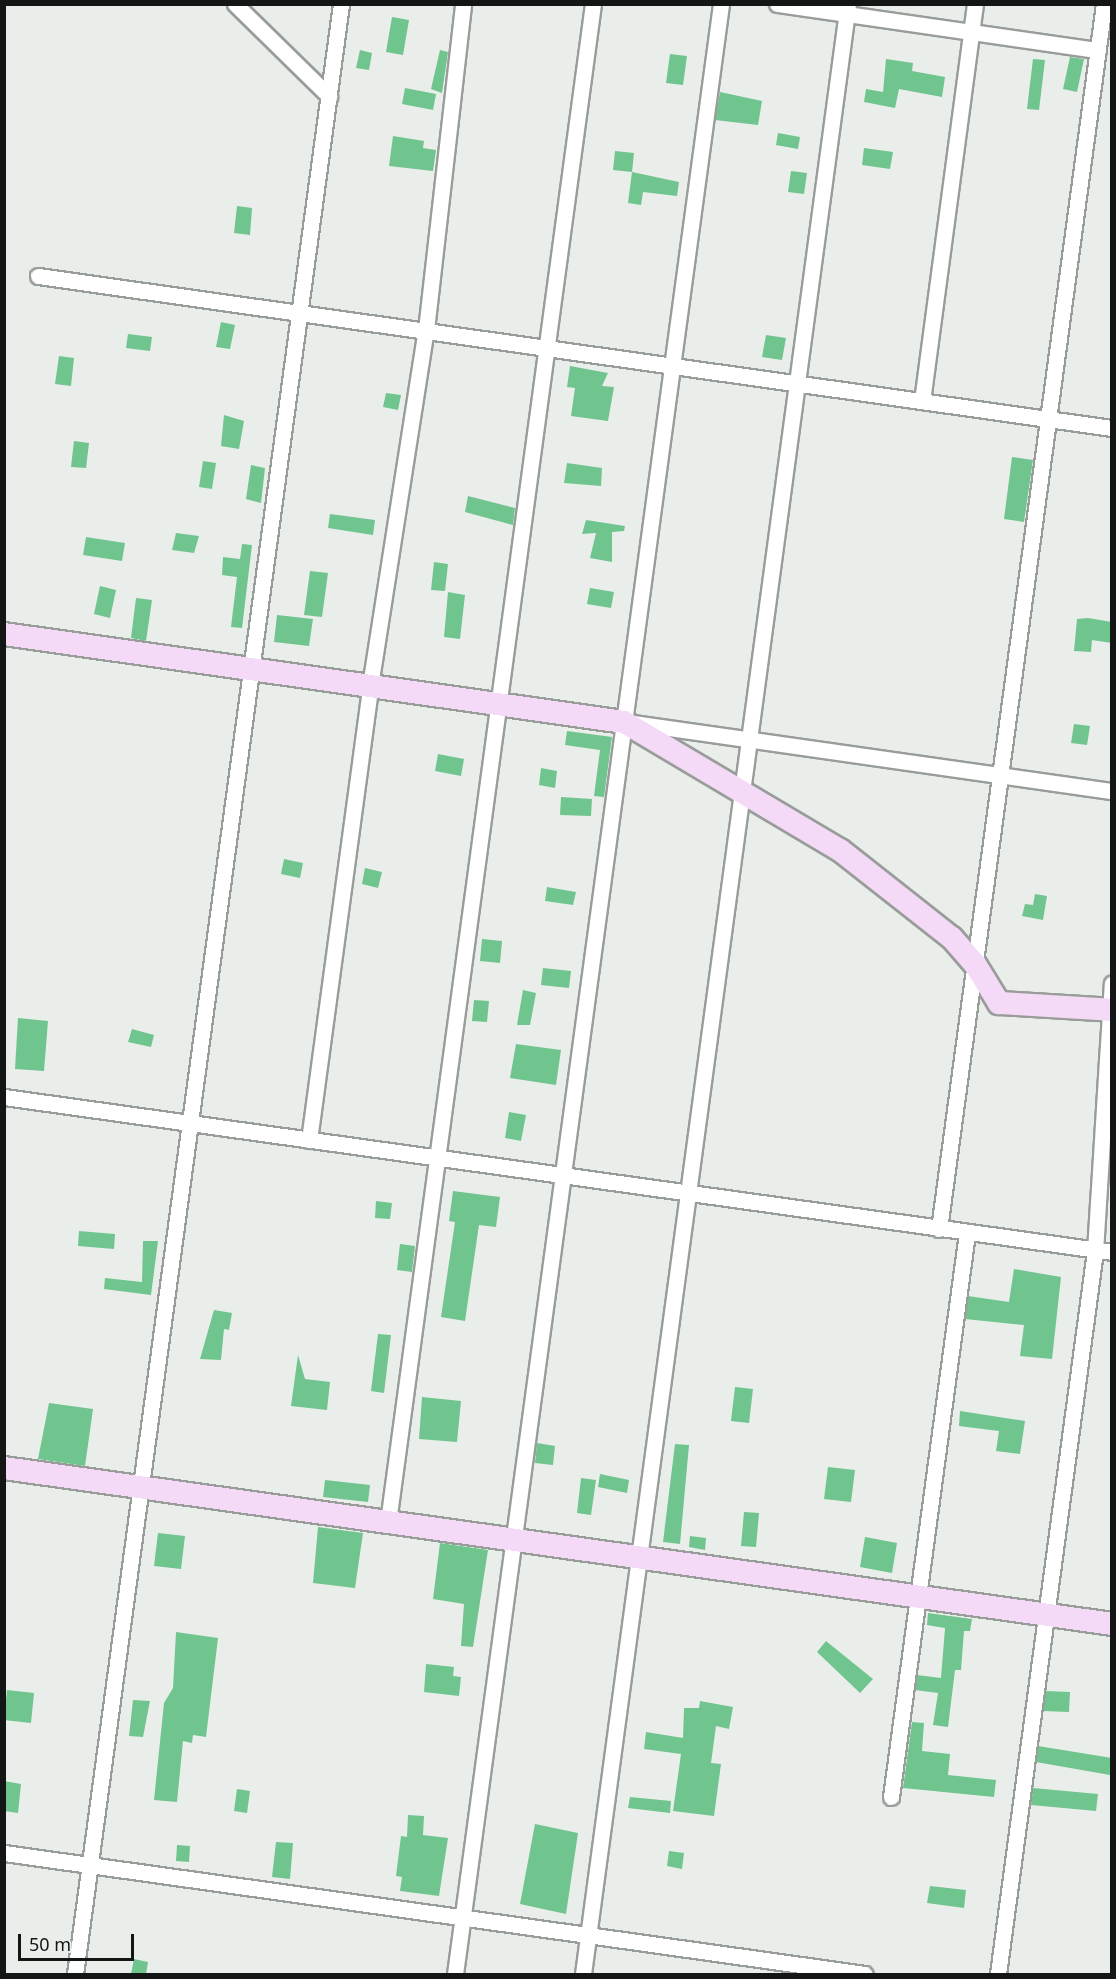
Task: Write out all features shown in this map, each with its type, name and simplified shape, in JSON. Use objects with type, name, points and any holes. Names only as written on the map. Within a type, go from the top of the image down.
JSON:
[{"type":"street","points":[[235,4],[329,96]]},
{"type":"street","points":[[75,1974],[341,4]]},
{"type":"street","points":[[309,1140],[370,686],[426,330],[463,4]]},
{"type":"street","points":[[388,1522],[593,4]]},
{"type":"street","points":[[455,1974],[720,4]]},
{"type":"street","points":[[777,4],[848,9],[972,32],[1098,50]]},
{"type":"street","points":[[922,401],[975,4]]},
{"type":"street","points":[[939,1229],[1104,4]]},
{"type":"street","points":[[583,1974],[848,9]]},
{"type":"street","points":[[38,276],[1112,428]]},
{"type":"street","points":[[4,634],[1112,790]]},
{"type":"street","points":[[624,722],[840,850],[952,938],[975,964],[999,1003],[1111,1010]]},
{"type":"street","points":[[998,1974],[1095,1251],[1112,984]]},
{"type":"street","points":[[4,1097],[1112,1252]]},
{"type":"street","points":[[891,1797],[967,1233]]},
{"type":"street","points":[[4,1468],[1112,1624]]},
{"type":"street","points":[[4,1853],[865,1974]]},
{"type":"building","points":[[392,17],[409,20],[403,55],[386,52]]},
{"type":"building","points":[[360,50],[372,53],[369,70],[356,68]]},
{"type":"building","points":[[440,50],[448,52],[442,93],[431,89]]},
{"type":"building","points":[[670,54],[687,56],[683,85],[666,83]]},
{"type":"building","points":[[1070,57],[1084,59],[1077,92],[1063,89]]},
{"type":"building","points":[[886,59],[913,63],[912,71],[945,77],[942,97],[899,89],[895,108],[864,102],[866,89],[883,92]]},
{"type":"building","points":[[1033,59],[1045,60],[1039,110],[1027,109]]},
{"type":"building","points":[[405,88],[436,94],[433,110],[402,104]]},
{"type":"building","points":[[720,92],[762,101],[758,125],[715,120]]},
{"type":"building","points":[[778,133],[800,137],[798,149],[776,145]]},
{"type":"building","points":[[393,136],[424,141],[423,148],[436,150],[433,171],[389,166]]},
{"type":"building","points":[[864,148],[893,152],[890,169],[862,165]]},
{"type":"building","points":[[615,151],[634,153],[632,172],[613,170]]},
{"type":"building","points":[[791,171],[807,173],[804,194],[788,192]]},
{"type":"building","points":[[632,172],[679,182],[677,196],[643,192],[641,205],[628,203]]},
{"type":"building","points":[[237,206],[252,208],[250,235],[234,233]]},
{"type":"building","points":[[221,322],[235,325],[230,349],[216,347]]},
{"type":"building","points":[[128,334],[152,337],[150,351],[126,348]]},
{"type":"building","points":[[766,335],[786,338],[782,360],[762,357]]},
{"type":"building","points":[[59,356],[74,358],[71,386],[55,384]]},
{"type":"building","points":[[570,366],[608,373],[602,386],[614,387],[608,421],[571,416],[575,388],[567,387]]},
{"type":"building","points":[[386,393],[401,395],[398,410],[383,407]]},
{"type":"building","points":[[224,415],[244,421],[239,449],[221,446]]},
{"type":"building","points":[[74,441],[89,443],[86,468],[71,467]]},
{"type":"building","points":[[1012,457],[1033,460],[1024,522],[1004,519]]},
{"type":"building","points":[[203,461],[216,463],[212,489],[199,487]]},
{"type":"building","points":[[567,463],[602,468],[601,486],[564,483]]},
{"type":"building","points":[[251,465],[265,468],[261,503],[246,499]]},
{"type":"building","points":[[468,496],[515,508],[513,525],[465,512]]},
{"type":"building","points":[[330,514],[375,520],[373,535],[328,528]]},
{"type":"building","points":[[586,520],[625,526],[624,531],[612,532],[612,562],[590,558],[596,533],[582,534]]},
{"type":"building","points":[[176,533],[199,536],[194,553],[172,550]]},
{"type":"building","points":[[86,537],[125,543],[122,561],[83,555]]},
{"type":"building","points":[[242,544],[252,545],[242,628],[231,627],[237,577],[222,575],[223,557],[240,559]]},
{"type":"building","points":[[434,562],[448,564],[445,591],[431,590]]},
{"type":"building","points":[[310,571],[328,573],[322,617],[304,615]]},
{"type":"building","points":[[100,586],[116,590],[110,618],[94,614]]},
{"type":"building","points":[[590,588],[614,592],[611,608],[587,604]]},
{"type":"building","points":[[448,592],[465,595],[460,639],[444,637]]},
{"type":"building","points":[[136,598],[152,600],[146,641],[131,638]]},
{"type":"building","points":[[277,615],[313,619],[309,646],[274,642]]},
{"type":"building","points":[[1088,618],[1112,622],[1112,643],[1092,640],[1091,652],[1074,651],[1077,619]]},
{"type":"building","points":[[1074,724],[1090,726],[1087,745],[1071,743]]},
{"type":"building","points":[[567,731],[612,737],[604,797],[594,796],[600,750],[565,745]]},
{"type":"building","points":[[438,754],[464,759],[461,776],[435,771]]},
{"type":"building","points":[[541,768],[557,771],[555,788],[539,785]]},
{"type":"building","points":[[561,797],[592,799],[591,816],[560,815]]},
{"type":"building","points":[[284,859],[303,863],[300,878],[281,874]]},
{"type":"building","points":[[365,868],[382,872],[378,888],[362,884]]},
{"type":"building","points":[[547,887],[576,892],[573,905],[545,901]]},
{"type":"building","points":[[1035,894],[1047,896],[1043,920],[1022,916],[1025,904],[1033,905]]},
{"type":"building","points":[[482,939],[502,941],[500,963],[480,961]]},
{"type":"building","points":[[543,968],[571,971],[569,988],[541,985]]},
{"type":"building","points":[[523,990],[536,993],[530,1025],[517,1025]]},
{"type":"building","points":[[474,1000],[489,1001],[487,1022],[472,1021]]},
{"type":"building","points":[[18,1018],[48,1021],[44,1071],[15,1069]]},
{"type":"building","points":[[132,1029],[154,1035],[151,1047],[128,1042]]},
{"type":"building","points":[[516,1044],[561,1050],[556,1085],[510,1078]]},
{"type":"building","points":[[509,1112],[526,1115],[521,1141],[505,1138]]},
{"type":"building","points":[[453,1191],[500,1197],[496,1227],[479,1225],[465,1321],[441,1317],[455,1222],[449,1221]]},
{"type":"building","points":[[376,1201],[392,1203],[390,1219],[375,1218]]},
{"type":"building","points":[[79,1231],[115,1234],[114,1249],[78,1246]]},
{"type":"building","points":[[143,1241],[158,1241],[151,1295],[104,1289],[105,1278],[142,1282]]},
{"type":"building","points":[[400,1244],[415,1246],[412,1272],[397,1270]]},
{"type":"building","points":[[1014,1269],[1061,1277],[1052,1359],[1020,1356],[1024,1325],[965,1319],[968,1296],[1009,1302]]},
{"type":"building","points":[[214,1310],[232,1313],[229,1330],[224,1329],[221,1360],[200,1359]]},
{"type":"building","points":[[378,1334],[391,1335],[384,1393],[371,1391]]},
{"type":"building","points":[[298,1355],[305,1379],[330,1382],[327,1410],[291,1406]]},
{"type":"building","points":[[735,1387],[753,1389],[749,1423],[731,1421]]},
{"type":"building","points":[[422,1397],[461,1401],[457,1442],[419,1439]]},
{"type":"building","points":[[49,1403],[93,1409],[85,1466],[38,1459]]},
{"type":"building","points":[[960,1411],[1025,1421],[1020,1454],[996,1451],[999,1431],[959,1426]]},
{"type":"building","points":[[537,1443],[555,1446],[553,1465],[535,1463]]},
{"type":"building","points":[[675,1444],[689,1445],[680,1544],[663,1542]]},
{"type":"building","points":[[828,1467],[855,1470],[851,1502],[824,1499]]},
{"type":"building","points":[[600,1474],[629,1480],[627,1493],[598,1487]]},
{"type":"building","points":[[581,1478],[596,1480],[591,1515],[577,1513]]},
{"type":"building","points":[[325,1480],[370,1485],[368,1502],[323,1497]]},
{"type":"building","points":[[744,1512],[759,1513],[756,1547],[741,1546]]},
{"type":"building","points":[[318,1527],[363,1533],[355,1588],[313,1583]]},
{"type":"building","points":[[158,1533],[185,1536],[181,1569],[154,1566]]},
{"type":"building","points":[[690,1536],[706,1538],[705,1550],[689,1547]]},
{"type":"building","points":[[865,1537],[897,1543],[892,1573],[860,1567]]},
{"type":"building","points":[[440,1543],[488,1550],[473,1647],[461,1646],[464,1604],[433,1599]]},
{"type":"building","points":[[928,1613],[972,1619],[970,1631],[964,1631],[961,1670],[955,1670],[948,1727],[933,1725],[938,1693],[915,1690],[917,1675],[941,1678],[945,1628],[927,1625]]},
{"type":"building","points":[[176,1632],[218,1638],[206,1737],[193,1735],[192,1743],[183,1741],[177,1802],[154,1800],[164,1703],[173,1688]]},
{"type":"building","points":[[826,1641],[873,1679],[860,1693],[817,1652]]},
{"type":"building","points":[[426,1664],[454,1667],[453,1676],[461,1677],[459,1696],[424,1692]]},
{"type":"building","points":[[7,1690],[34,1693],[31,1723],[4,1720]]},
{"type":"building","points":[[1046,1691],[1070,1692],[1069,1712],[1043,1711]]},
{"type":"building","points":[[133,1700],[150,1701],[143,1737],[129,1736]]},
{"type":"building","points":[[700,1701],[733,1707],[729,1729],[716,1726],[711,1763],[721,1764],[714,1816],[673,1811],[681,1754],[644,1749],[646,1732],[683,1738],[684,1708],[699,1708]]},
{"type":"building","points":[[912,1722],[924,1723],[922,1751],[950,1754],[948,1775],[996,1780],[994,1797],[903,1788]]},
{"type":"building","points":[[1038,1746],[1112,1758],[1112,1771],[1110,1775],[1036,1762]]},
{"type":"building","points":[[4,1781],[21,1784],[18,1813],[4,1811]]},
{"type":"building","points":[[1033,1788],[1098,1794],[1096,1811],[1031,1805]]},
{"type":"building","points":[[237,1789],[250,1791],[247,1813],[234,1811]]},
{"type":"building","points":[[630,1797],[671,1801],[670,1813],[628,1808]]},
{"type":"building","points":[[408,1815],[424,1816],[423,1835],[448,1838],[439,1896],[400,1891],[402,1877],[396,1876],[401,1836],[407,1837]]},
{"type":"building","points":[[535,1824],[578,1833],[566,1914],[520,1904]]},
{"type":"building","points":[[276,1842],[293,1843],[290,1879],[272,1877]]},
{"type":"building","points":[[177,1845],[190,1846],[189,1862],[176,1861]]},
{"type":"building","points":[[669,1851],[684,1853],[682,1869],[667,1866]]},
{"type":"building","points":[[930,1886],[966,1890],[964,1908],[927,1903]]},
{"type":"building","points":[[134,1959],[148,1962],[146,1974],[131,1974]]}]
